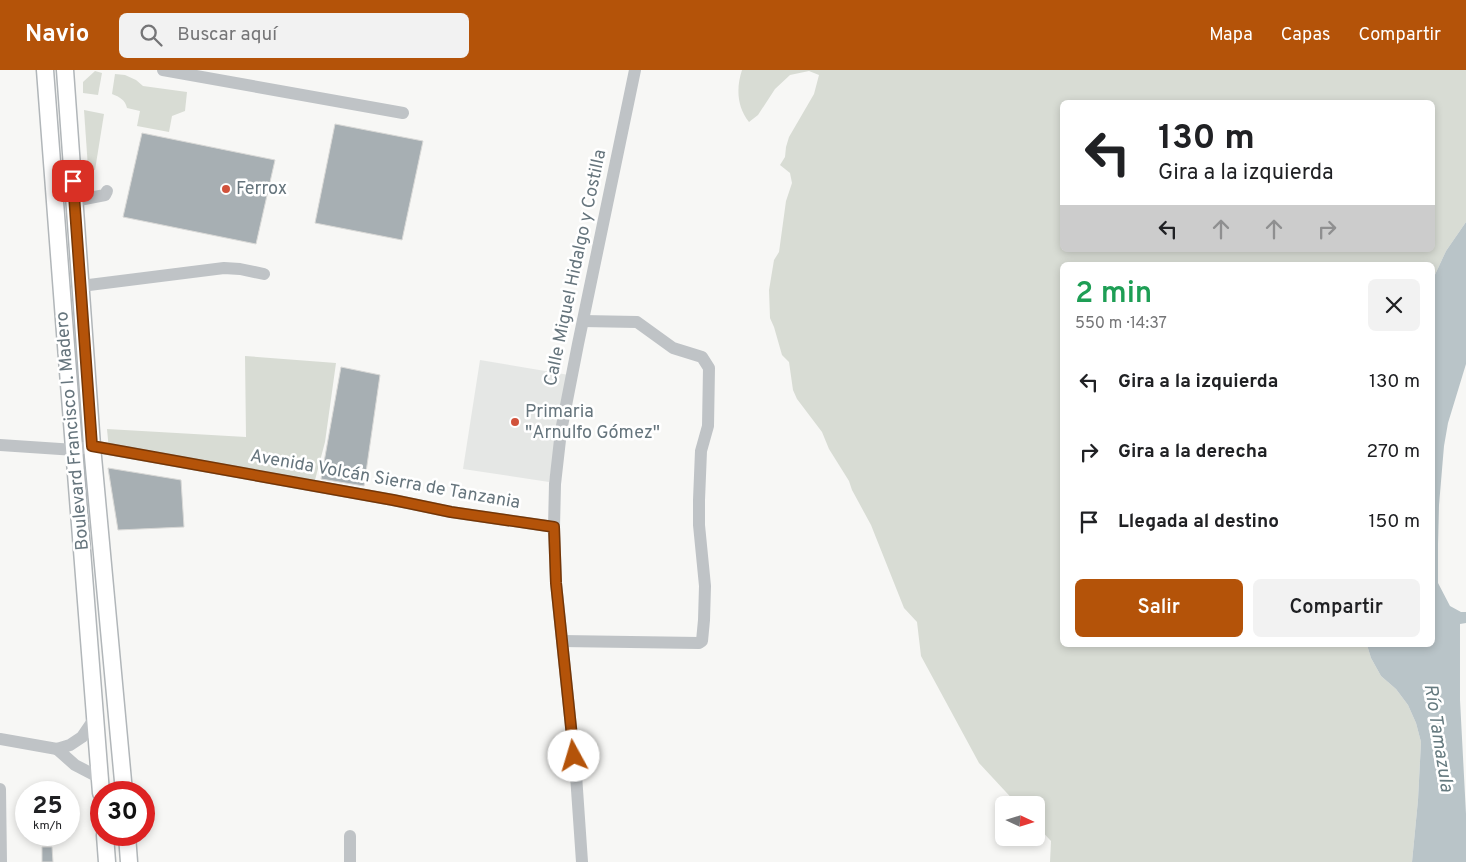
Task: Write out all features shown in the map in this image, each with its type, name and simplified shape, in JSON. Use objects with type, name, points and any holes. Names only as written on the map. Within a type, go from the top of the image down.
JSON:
[{"type":"main road","name":"Boulevard Francisco I. Madero","points":[[45,70],[101,781]]},
{"type":"main road","name":"Boulevard Francisco I. Madero","points":[[65,70],[92,446],[123,781]]},
{"type":"main road","points":[[106,846],[107,862]]},
{"type":"main road","points":[[128,846],[130,862]]},
{"type":"street","points":[[163,70],[403,113]]},
{"type":"street","name":"Calle Miguel Hidalgo y Costilla","points":[[582,862],[556,583],[555,484],[561,431],[635,70]]},
{"type":"street","points":[[48,104],[68,102]]},
{"type":"street","points":[[74,201],[105,194],[107,191]]},
{"type":"street","points":[[80,286],[224,268],[264,274]]},
{"type":"street","points":[[562,641],[699,643],[702,641],[704,620],[705,586],[699,525],[699,500],[701,451],[708,426],[709,368],[702,357],[674,348],[637,322],[583,320]]},
{"type":"street","points":[[0,445],[74,450],[92,446]]},
{"type":"street","name":"Avenida Volcán Sierra de Tanzania","points":[[92,446],[451,512],[554,527]]},
{"type":"street","points":[[0,739],[57,749],[70,746],[82,737],[95,718]]},
{"type":"street","points":[[57,749],[95,781]]},
{"type":"street","points":[[0,789],[1,862]]},
{"type":"street","points":[[350,836],[350,862]]},
{"type":"shaded area","points":[[742,70],[1466,70],[1466,222],[1446,251],[1435,275],[1435,262],[1060,262],[1060,647],[1368,647],[1371,658],[1381,676],[1396,689],[1408,705],[1416,723],[1421,742],[1412,862],[1050,862],[1051,841],[1045,835],[1045,796],[1010,796],[979,763],[921,656],[917,622],[904,608],[871,525],[849,481],[829,449],[822,432],[797,399],[793,390],[789,362],[782,355],[770,318],[769,290],[774,260],[779,252],[786,201],[792,183],[790,173],[780,165],[785,157],[789,137],[814,94],[819,75],[809,71],[790,75],[775,89],[758,115],[749,122],[742,110],[738,90]]},
{"type":"shaded area","points":[[95,71],[102,73],[98,95],[83,93],[83,82]]},
{"type":"shaded area","points":[[115,74],[125,75],[143,86],[187,92],[185,111],[172,116],[169,132],[137,126],[140,111],[127,108],[122,99],[112,94]]},
{"type":"shaded area","points":[[84,110],[104,114],[95,170],[88,168]]},
{"type":"shaded area","points":[[245,356],[336,363],[325,442],[315,480],[109,450],[107,429],[246,437]]},
{"type":"shaded area","name":"Primaria \"Arnulfo Gómez\"","points":[[480,360],[569,375],[549,482],[463,469]]},
{"type":"water","name":"Río Tamazula","points":[[1466,222],[1466,364],[1448,423],[1444,446],[1439,505],[1438,583],[1450,606],[1461,612],[1466,612],[1466,623],[1460,624],[1460,700],[1466,814],[1466,862],[1412,862],[1421,742],[1416,723],[1408,705],[1396,689],[1381,676],[1371,658],[1368,647],[1435,647],[1435,275],[1446,251]]},
{"type":"building","points":[[335,124],[423,141],[402,240],[315,223]]},
{"type":"building","points":[[142,133],[275,160],[256,244],[123,217]]},
{"type":"building","points":[[341,367],[380,375],[364,486],[321,479]]},
{"type":"building","points":[[108,468],[181,480],[184,527],[118,530]]},
{"type":"building","points":[[42,847],[52,847],[53,862],[42,862]]},
{"type":"place","name":"Ferrox","points":[[226,189]]},
{"type":"place","name":"Primaria \"Arnulfo Gómez\"","points":[[515,422]]},
{"type":"route","points":[[73,181],[92,446],[451,512],[554,527],[556,583],[574,756]]}]
